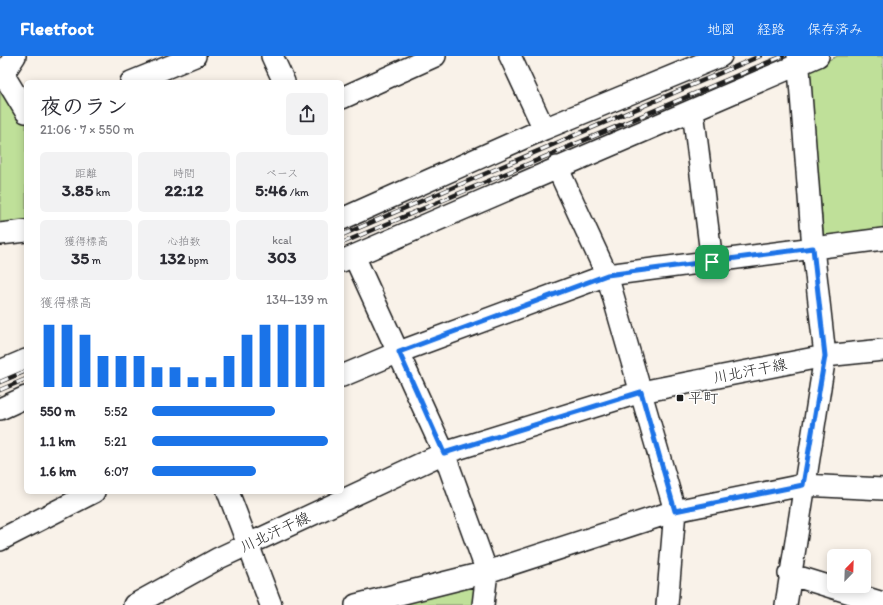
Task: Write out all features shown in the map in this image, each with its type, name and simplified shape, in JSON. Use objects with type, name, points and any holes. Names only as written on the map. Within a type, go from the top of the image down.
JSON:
[{"type":"street","points":[[15,56],[1,75],[24,109]]},
{"type":"street","points":[[136,80],[195,56]]},
{"type":"street","points":[[272,56],[283,80]]},
{"type":"street","points":[[344,97],[435,56]]},
{"type":"street","points":[[510,56],[544,129]]},
{"type":"street","points":[[344,217],[544,129],[721,56]]},
{"type":"street","points":[[483,605],[487,572],[444,453],[399,352],[348,258],[558,167],[693,111],[798,61],[818,56]]},
{"type":"street","points":[[786,605],[789,574],[825,356],[813,248],[798,61]]},
{"type":"street","points":[[693,111],[712,262]]},
{"type":"street","points":[[558,167],[607,275],[675,511],[667,605]]},
{"type":"street","points":[[0,234],[24,231]]},
{"type":"street","points":[[344,375],[399,352],[607,275],[883,239]]},
{"type":"street","name":"川北汗干線","points":[[134,605],[219,558],[444,453],[641,392],[825,356],[883,350]]},
{"type":"street","points":[[0,371],[24,361]]},
{"type":"street","points":[[0,409],[24,398]]},
{"type":"street","points":[[356,605],[487,572],[675,511],[803,485],[883,489]]},
{"type":"street","points":[[0,540],[90,494]]},
{"type":"street","points":[[229,494],[250,544],[271,605]]},
{"type":"street","points":[[789,574],[883,603]]},
{"type":"green space","points":[[838,56],[883,56],[883,233],[824,240],[809,68]]},
{"type":"green space","points":[[4,81],[24,119],[24,225],[0,228],[0,88]]},
{"type":"green space","points":[[481,578],[476,605],[378,605]]},
{"type":"railway","points":[[344,234],[760,56]]},
{"type":"railway","points":[[344,242],[783,56]]},
{"type":"railway","points":[[0,382],[24,372]]},
{"type":"railway","points":[[0,390],[24,380]]},
{"type":"place","name":"平町","points":[[680,398]]},
{"type":"route","points":[[813,248],[825,356],[803,485],[675,511],[641,392],[444,453],[399,352],[607,275],[712,262],[813,248]]}]
